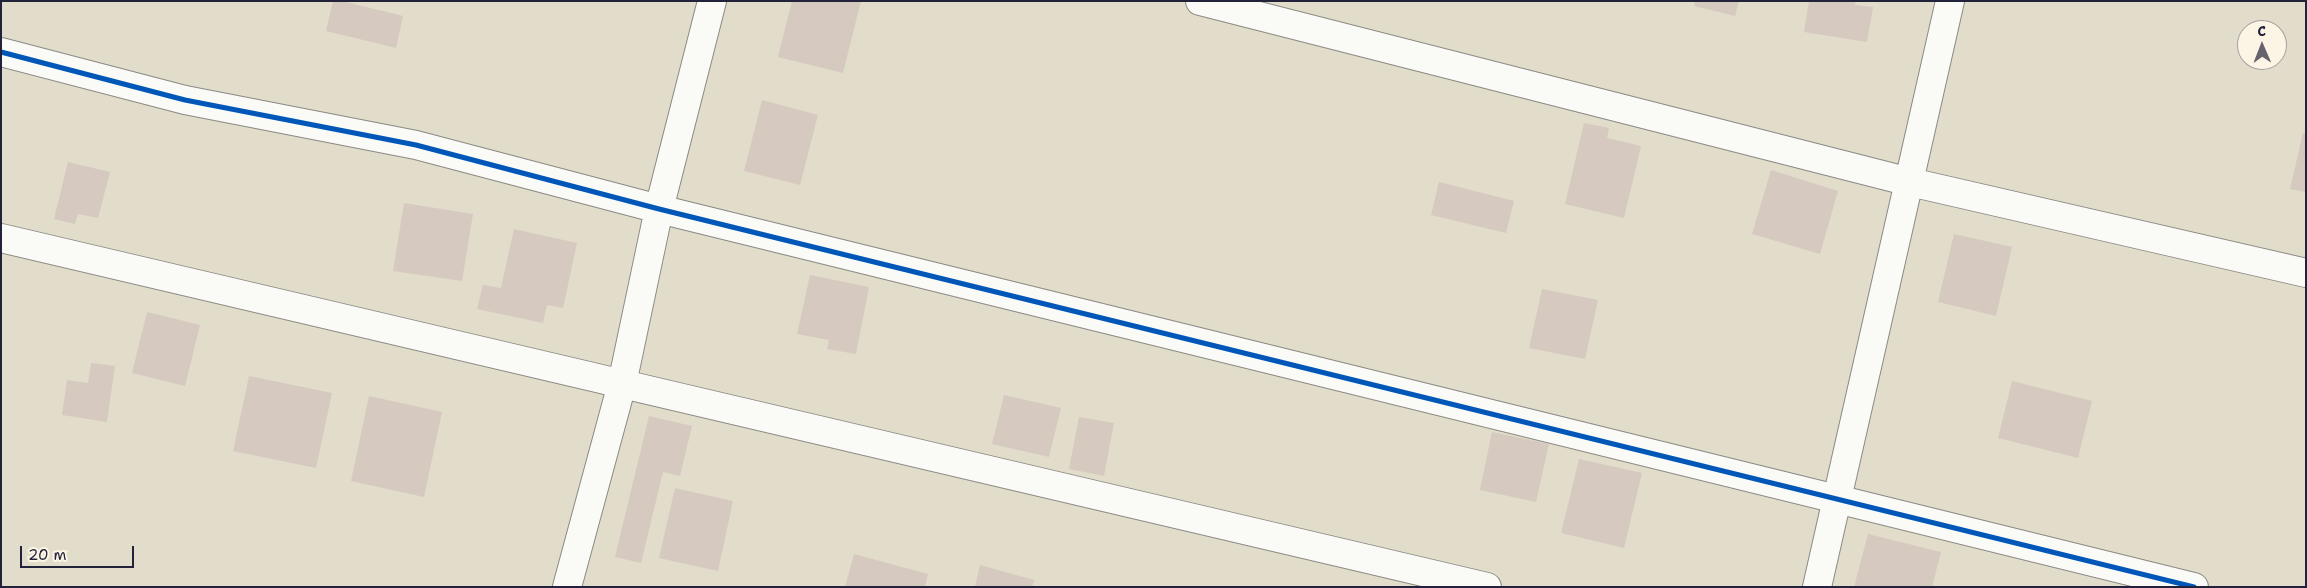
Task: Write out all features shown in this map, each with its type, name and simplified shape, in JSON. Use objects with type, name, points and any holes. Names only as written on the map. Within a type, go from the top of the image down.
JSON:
[{"type":"street","points":[[567,587],[622,384],[659,209],[712,1]]},
{"type":"street","points":[[1200,1],[1910,182],[2306,273]]},
{"type":"street","points":[[1817,587],[1950,1]]},
{"type":"street","points":[[1,52],[184,100],[416,145],[659,209],[2194,587]]},
{"type":"street","points":[[1,238],[1487,587]]},
{"type":"building","points":[[333,1],[342,1],[403,16],[396,48],[326,31]]},
{"type":"building","points":[[792,1],[861,1],[843,73],[778,57]]},
{"type":"building","points":[[1695,1],[1739,1],[1735,16],[1694,6]]},
{"type":"building","points":[[1809,1],[1856,1],[1855,5],[1873,7],[1867,42],[1804,32]]},
{"type":"building","points":[[762,100],[818,115],[800,185],[744,171]]},
{"type":"building","points":[[1584,123],[1609,128],[1607,138],[1641,146],[1624,218],[1565,204]]},
{"type":"building","points":[[2303,133],[2306,134],[2306,192],[2290,189]]},
{"type":"building","points":[[68,162],[110,172],[98,218],[78,214],[75,224],[54,219]]},
{"type":"building","points":[[1771,170],[1838,191],[1820,254],[1752,234]]},
{"type":"building","points":[[1439,182],[1514,201],[1506,233],[1431,215]]},
{"type":"building","points":[[404,203],[473,214],[462,281],[393,271]]},
{"type":"building","points":[[514,229],[577,243],[563,308],[547,305],[543,323],[477,309],[483,285],[501,288]]},
{"type":"building","points":[[1954,234],[2012,247],[1996,316],[1938,302]]},
{"type":"building","points":[[810,275],[869,287],[856,354],[827,349],[829,340],[797,334]]},
{"type":"building","points":[[1542,289],[1598,300],[1585,359],[1529,348]]},
{"type":"building","points":[[147,312],[200,325],[185,386],[132,373]]},
{"type":"building","points":[[91,363],[115,366],[107,422],[62,415],[67,380],[88,383]]},
{"type":"building","points":[[249,376],[332,393],[316,468],[233,451]]},
{"type":"building","points":[[2012,381],[2092,401],[2078,458],[1998,438]]},
{"type":"building","points":[[1004,395],[1061,408],[1049,457],[992,444]]},
{"type":"building","points":[[369,396],[442,412],[424,497],[351,481]]},
{"type":"building","points":[[649,416],[692,426],[680,476],[663,472],[641,563],[615,557]]},
{"type":"building","points":[[1079,417],[1114,423],[1104,476],[1069,469]]},
{"type":"building","points":[[1492,432],[1549,444],[1536,502],[1480,490]]},
{"type":"building","points":[[1579,459],[1642,473],[1624,548],[1561,533]]},
{"type":"building","points":[[675,488],[733,501],[718,571],[659,558]]},
{"type":"building","points":[[1868,534],[1941,552],[1932,587],[1854,587]]},
{"type":"building","points":[[854,554],[928,574],[925,587],[845,587]]},
{"type":"building","points":[[980,565],[1034,580],[1032,587],[975,587]]},
{"type":"cycle path","points":[[1,52],[185,100],[416,145],[659,209],[2194,587]]}]
